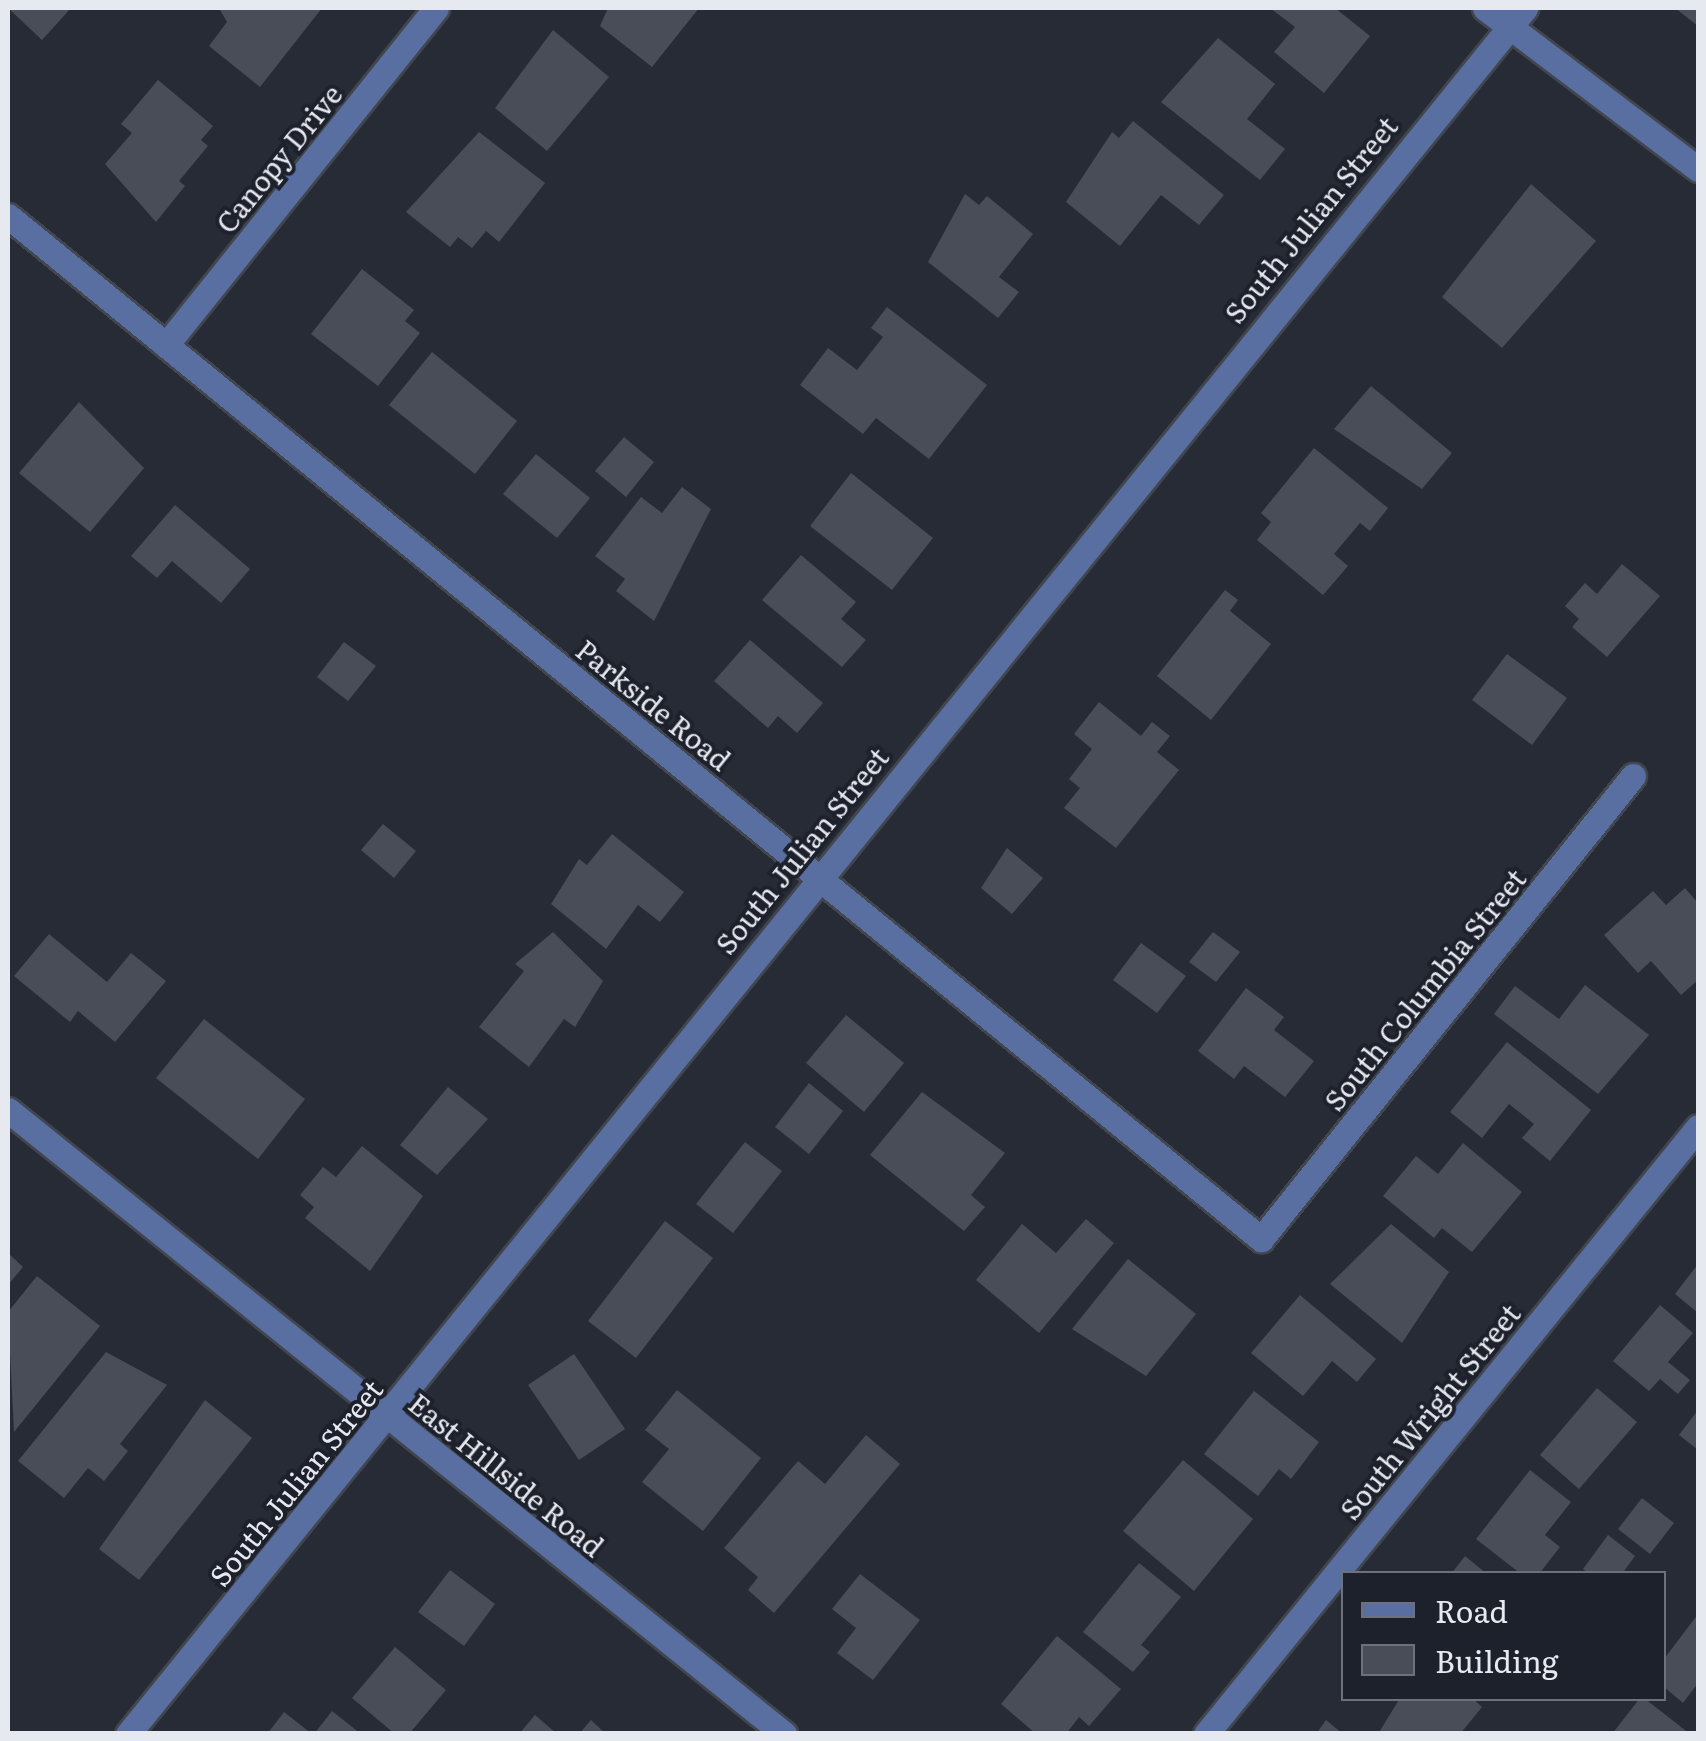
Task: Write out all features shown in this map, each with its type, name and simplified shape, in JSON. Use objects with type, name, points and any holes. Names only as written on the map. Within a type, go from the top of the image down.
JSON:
[{"type":"street","name":"Canopy Drive","points":[[166,345],[436,8]]},
{"type":"street","points":[[1485,8],[1518,17],[1698,168]]},
{"type":"street","name":"South Julian Street","points":[[128,1734],[818,876],[1518,17]]},
{"type":"street","name":"Parkside Road","points":[[8,216],[1261,1239]]},
{"type":"street","name":"South Columbia Street","points":[[1261,1239],[1633,776]]},
{"type":"street","name":"East Hillside Road","points":[[8,1110],[784,1734]]},
{"type":"street","name":"South Wright Street","points":[[1206,1734],[1698,1127]]},
{"type":"building","points":[[8,8],[71,8],[42,40]]},
{"type":"building","points":[[219,8],[322,8],[260,87],[209,46],[227,22]]},
{"type":"building","points":[[608,8],[699,8],[652,67],[600,26]]},
{"type":"building","points":[[1270,8],[1335,8],[1370,36],[1324,93],[1274,52],[1295,27]]},
{"type":"building","points":[[1675,8],[1698,8],[1698,26]]},
{"type":"building","points":[[553,30],[609,77],[547,151],[495,108]]},
{"type":"building","points":[[1218,38],[1275,84],[1247,119],[1285,149],[1260,180],[1161,102]]},
{"type":"building","points":[[158,80],[213,126],[201,140],[208,146],[179,181],[185,186],[156,222],[105,164],[132,133],[121,124]]},
{"type":"building","points":[[1133,121],[1224,195],[1199,225],[1161,195],[1120,246],[1066,202],[1112,132],[1119,138]]},
{"type":"building","points":[[479,132],[545,183],[499,242],[486,231],[472,248],[458,237],[450,247],[406,212]]},
{"type":"building","points":[[1531,184],[1596,241],[1502,348],[1442,297]]},
{"type":"building","points":[[965,194],[979,205],[987,196],[1033,234],[999,277],[1019,292],[998,318],[928,262]]},
{"type":"building","points":[[362,269],[414,310],[405,321],[420,333],[378,386],[311,334]]},
{"type":"building","points":[[887,307],[987,385],[929,459],[876,418],[863,434],[800,385],[828,348],[857,370],[883,337],[871,328]]},
{"type":"building","points":[[432,352],[517,421],[475,474],[389,405]]},
{"type":"building","points":[[1371,386],[1452,453],[1422,489],[1334,429]]},
{"type":"building","points":[[79,402],[144,468],[90,532],[19,473]]},
{"type":"building","points":[[624,437],[654,462],[626,497],[595,471]]},
{"type":"building","points":[[1314,448],[1388,508],[1370,531],[1360,523],[1334,554],[1348,566],[1323,595],[1257,540],[1271,522],[1261,513]]},
{"type":"building","points":[[536,454],[590,498],[557,538],[503,494]]},
{"type":"building","points":[[851,473],[933,538],[892,590],[810,526]]},
{"type":"building","points":[[682,487],[711,509],[654,621],[616,591],[625,579],[595,556],[641,497],[662,513]]},
{"type":"building","points":[[175,505],[250,569],[221,603],[172,561],[157,578],[131,556]]},
{"type":"building","points":[[801,555],[856,602],[841,619],[866,640],[842,667],[762,600]]},
{"type":"building","points":[[1622,564],[1660,596],[1607,657],[1572,627],[1579,619],[1565,606],[1585,583],[1597,594]]},
{"type":"building","points":[[1225,590],[1238,600],[1230,611],[1271,644],[1211,720],[1157,676]]},
{"type":"building","points":[[750,640],[823,703],[797,733],[778,716],[768,728],[714,681]]},
{"type":"building","points":[[344,642],[376,666],[348,701],[317,677]]},
{"type":"building","points":[[1507,654],[1567,698],[1532,745],[1472,700]]},
{"type":"building","points":[[1099,702],[1141,736],[1152,722],[1170,736],[1157,752],[1179,770],[1116,848],[1064,808],[1080,788],[1069,779],[1092,749],[1074,734]]},
{"type":"building","points":[[383,824],[416,851],[394,878],[361,850]]},
{"type":"building","points":[[612,834],[684,892],[660,922],[638,905],[606,949],[551,904],[579,859],[587,865]]},
{"type":"building","points":[[1007,848],[1043,878],[1012,914],[981,888]]},
{"type":"building","points":[[1685,888],[1698,903],[1698,980],[1681,995],[1651,961],[1638,973],[1604,935],[1653,891],[1666,905]]},
{"type":"building","points":[[553,932],[603,981],[575,1027],[564,1019],[529,1067],[479,1027],[524,971],[515,964]]},
{"type":"building","points":[[1213,932],[1240,952],[1216,982],[1189,962]]},
{"type":"building","points":[[49,934],[107,982],[131,953],[166,981],[115,1042],[78,1011],[70,1022],[14,976]]},
{"type":"building","points":[[1141,943],[1186,976],[1157,1013],[1113,980]]},
{"type":"building","points":[[1585,985],[1649,1035],[1598,1094],[1494,1014],[1515,986],[1559,1019]]},
{"type":"building","points":[[1246,988],[1284,1017],[1274,1030],[1314,1061],[1285,1097],[1244,1066],[1234,1079],[1198,1051]]},
{"type":"building","points":[[846,1015],[904,1063],[864,1112],[806,1063]]},
{"type":"building","points":[[204,1019],[305,1099],[258,1159],[156,1078]]},
{"type":"building","points":[[1507,1042],[1591,1110],[1550,1161],[1522,1138],[1534,1124],[1509,1104],[1482,1138],[1450,1112]]},
{"type":"building","points":[[809,1083],[843,1111],[809,1154],[775,1127]]},
{"type":"building","points":[[448,1087],[488,1119],[437,1175],[400,1145]]},
{"type":"building","points":[[922,1092],[1005,1153],[971,1195],[985,1207],[964,1231],[870,1155]]},
{"type":"building","points":[[745,1142],[782,1171],[733,1233],[696,1204]]},
{"type":"building","points":[[1463,1143],[1522,1192],[1472,1252],[1442,1228],[1434,1238],[1383,1196],[1416,1156],[1438,1174]]},
{"type":"building","points":[[362,1146],[423,1196],[370,1271],[305,1218],[314,1207],[300,1195],[323,1167],[336,1177]]},
{"type":"building","points":[[1086,1219],[1114,1243],[1039,1333],[976,1280],[1022,1224],[1056,1253]]},
{"type":"building","points":[[665,1221],[713,1258],[636,1358],[588,1321]]},
{"type":"building","points":[[1391,1224],[1449,1272],[1402,1343],[1330,1284]]},
{"type":"building","points":[[8,1253],[23,1267],[8,1285]]},
{"type":"building","points":[[1128,1259],[1196,1314],[1146,1376],[1072,1329]]},
{"type":"building","points":[[1698,1264],[1698,1313],[1675,1294]]},
{"type":"building","points":[[37,1276],[100,1326],[14,1432],[8,1312]]},
{"type":"building","points":[[1300,1295],[1376,1359],[1357,1382],[1332,1361],[1303,1396],[1251,1353]]},
{"type":"building","points":[[1660,1305],[1693,1333],[1668,1362],[1690,1380],[1678,1394],[1660,1379],[1649,1391],[1613,1361]]},
{"type":"building","points":[[106,1352],[167,1385],[120,1444],[128,1451],[104,1481],[88,1468],[64,1498],[18,1461]]},
{"type":"building","points":[[574,1354],[625,1429],[579,1460],[528,1385]]},
{"type":"building","points":[[1597,1388],[1637,1422],[1579,1489],[1540,1455]]},
{"type":"building","points":[[677,1390],[761,1458],[703,1531],[642,1482],[669,1449],[645,1430]]},
{"type":"building","points":[[1254,1391],[1319,1442],[1291,1479],[1279,1469],[1258,1496],[1204,1454]]},
{"type":"building","points":[[205,1400],[252,1438],[139,1580],[99,1549]]},
{"type":"building","points":[[1698,1410],[1698,1450],[1679,1435]]},
{"type":"building","points":[[866,1435],[900,1464],[774,1613],[748,1590],[758,1577],[724,1548],[798,1461],[825,1484]]},
{"type":"building","points":[[1183,1460],[1253,1519],[1194,1591],[1123,1531]]},
{"type":"building","points":[[1530,1470],[1571,1502],[1545,1535],[1560,1547],[1541,1571],[1517,1571],[1476,1539]]},
{"type":"building","points":[[1642,1498],[1674,1523],[1650,1554],[1618,1529]]},
{"type":"building","points":[[1608,1535],[1635,1556],[1624,1571],[1583,1569]]},
{"type":"building","points":[[1465,1556],[1483,1571],[1453,1571]]},
{"type":"building","points":[[1139,1563],[1181,1597],[1141,1645],[1150,1652],[1133,1672],[1083,1632]]},
{"type":"building","points":[[450,1570],[495,1604],[464,1646],[418,1612]]},
{"type":"building","points":[[860,1574],[920,1620],[873,1680],[837,1653],[856,1628],[832,1609]]},
{"type":"building","points":[[1698,1614],[1698,1683],[1683,1703],[1666,1689],[1666,1656]]},
{"type":"building","points":[[1057,1636],[1121,1689],[1089,1726],[1079,1717],[1066,1734],[1036,1734],[1001,1704]]},
{"type":"building","points":[[395,1647],[446,1690],[409,1734],[395,1734],[352,1698]]},
{"type":"building","points":[[1398,1701],[1475,1701],[1482,1707],[1460,1734],[1378,1734]]},
{"type":"building","points":[[1638,1701],[1648,1701],[1690,1734],[1612,1734]]},
{"type":"building","points":[[332,1711],[361,1734],[314,1734]]},
{"type":"building","points":[[284,1712],[312,1734],[267,1734]]},
{"type":"building","points":[[535,1715],[557,1734],[519,1734]]},
{"type":"building","points":[[591,1720],[606,1734],[579,1734]]},
{"type":"building","points":[[1326,1720],[1343,1734],[1316,1734]]}]
